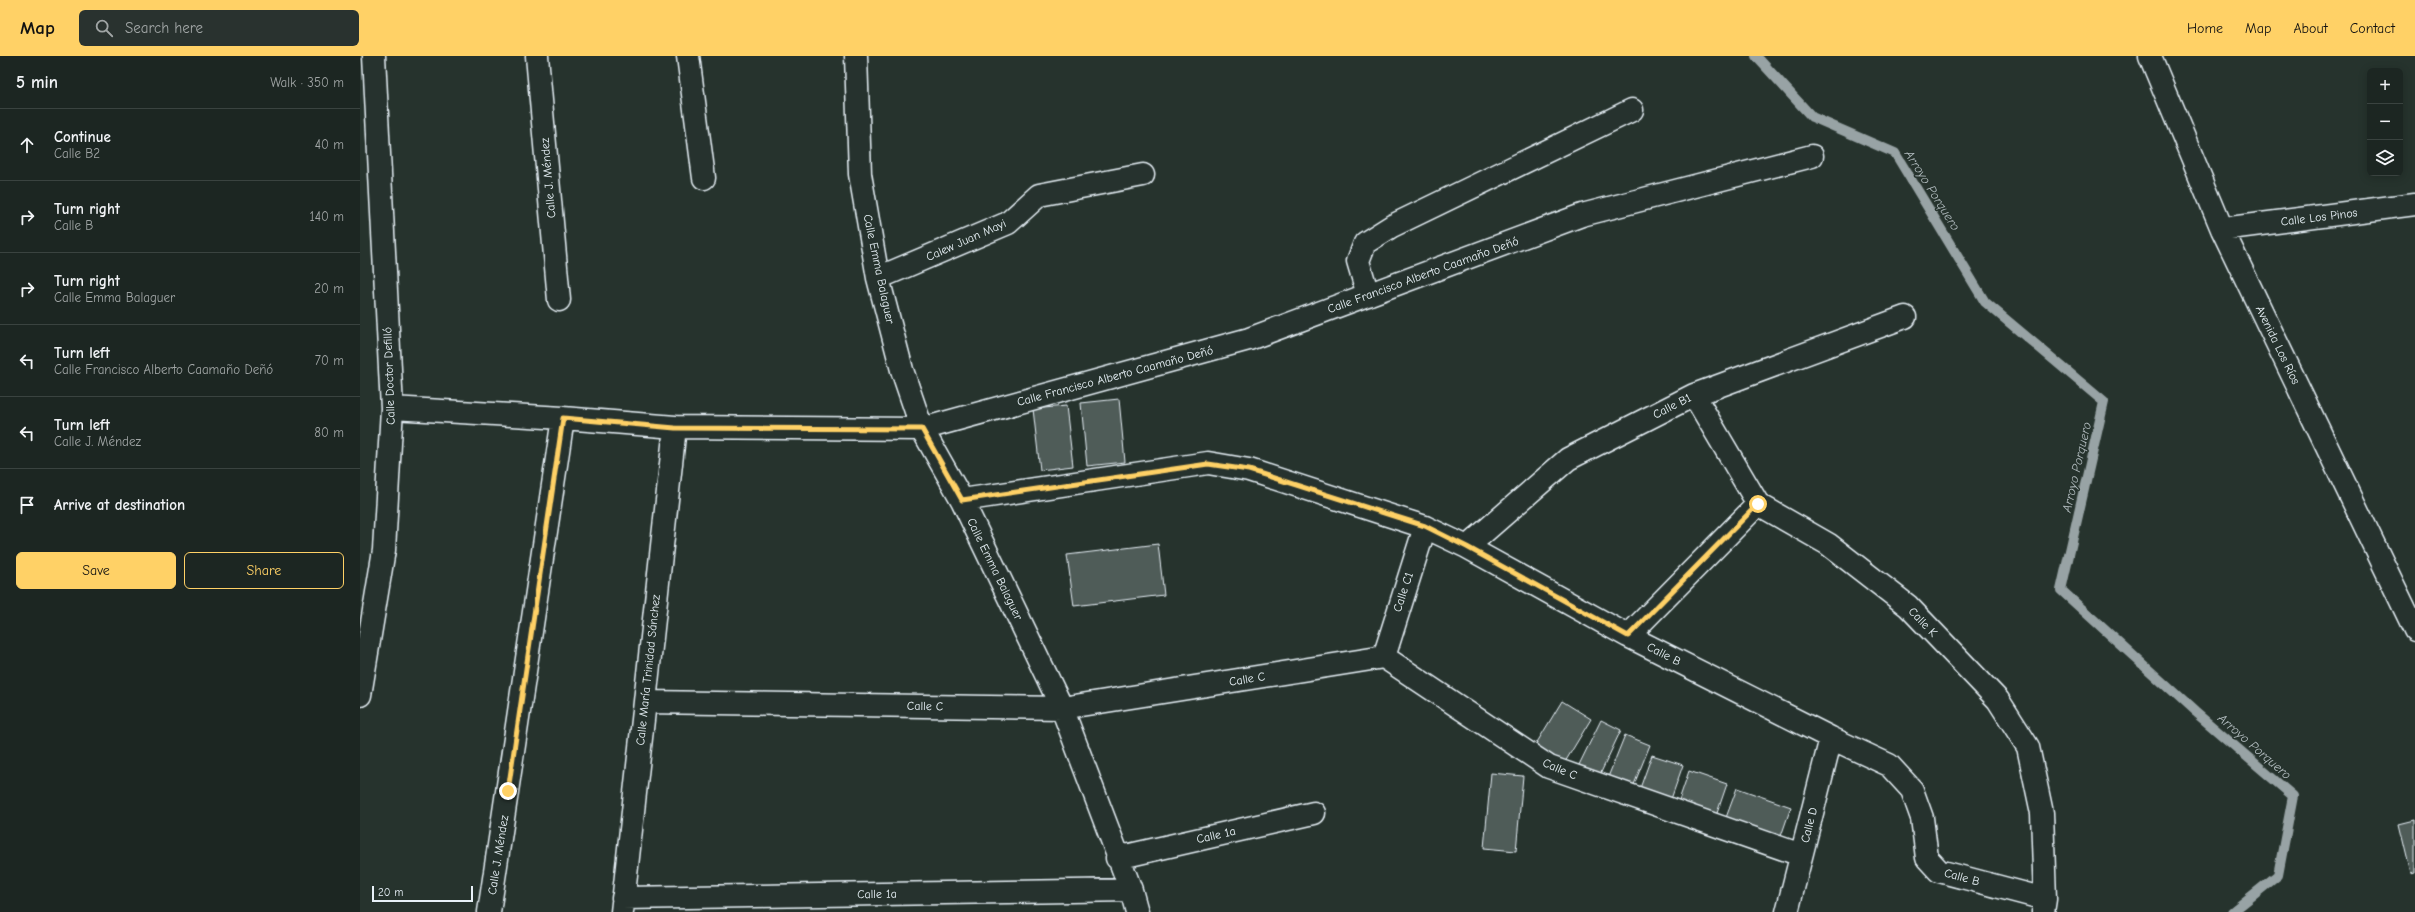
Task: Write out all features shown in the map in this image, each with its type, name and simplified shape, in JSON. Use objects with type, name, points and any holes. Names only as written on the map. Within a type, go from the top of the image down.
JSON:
[{"type":"street","name":"Calle Doctor Defilló","points":[[360,695],[384,550],[392,408],[374,56]]},
{"type":"street","name":"Calle J. Méndez","points":[[537,56],[559,300]]},
{"type":"street","points":[[688,56],[704,178]]},
{"type":"street","name":"Calle Emma Balaguer","points":[[856,56],[860,174],[878,278],[902,370],[922,429],[962,500],[1062,708],[1117,858],[1131,890],[1137,912]]},
{"type":"street","name":"Avenida Los Ríos","points":[[2150,56],[2222,229],[2415,630]]},
{"type":"street","points":[[1368,295],[1358,261],[1365,243],[1392,226],[1632,110]]},
{"type":"street","name":"Calle Francisco Alberto Caamaño Deñó","points":[[392,408],[563,418],[675,428],[922,429],[1249,339],[1582,215],[1812,156]]},
{"type":"street","name":"Calew Juan Mayi","points":[[878,278],[1008,223],[1039,195],[1143,175]]},
{"type":"street","name":"Calle Los Pinos","points":[[2222,229],[2415,204]]},
{"type":"street","name":"Calle B1","points":[[1467,547],[1568,459],[1694,395],[1905,317]]},
{"type":"street","name":"Calle K","points":[[1694,395],[1758,504],[1828,544],[1908,606],[1998,700],[2028,747],[2042,813],[2044,906]]},
{"type":"street","name":"Calle J. Méndez","points":[[489,912],[563,418]]},
{"type":"street","name":"Calle María Trinidad Sánchez","points":[[623,905],[675,428]]},
{"type":"street","name":"Calle B","points":[[962,500],[1208,464],[1249,470],[1425,526],[1467,547],[1628,636],[1831,738],[1889,764],[1912,790],[1922,818],[1927,858],[1939,871],[2044,906]]},
{"type":"street","points":[[1628,636],[1758,504]]},
{"type":"street","name":"Calle C1","points":[[1384,658],[1425,526]]},
{"type":"street","name":"Calle C","points":[[645,702],[1062,708],[1384,658],[1549,767],[1801,855]]},
{"type":"street","name":"Calle D","points":[[1787,912],[1831,738]]},
{"type":"street","name":"Calle 1a","points":[[1117,858],[1314,813]]},
{"type":"street","name":"Calle 1a","points":[[623,905],[1131,890]]},
{"type":"building","points":[[1119,399],[1125,462],[1087,466],[1081,403]]},
{"type":"building","points":[[1066,406],[1073,466],[1040,470],[1033,409]]},
{"type":"building","points":[[1158,544],[1164,595],[1074,606],[1067,555]]},
{"type":"building","points":[[1562,701],[1591,719],[1562,767],[1533,749]]},
{"type":"building","points":[[1601,720],[1621,730],[1597,781],[1576,771]]},
{"type":"building","points":[[1625,735],[1650,745],[1631,792],[1606,782]]},
{"type":"building","points":[[1652,755],[1683,765],[1670,802],[1639,791]]},
{"type":"building","points":[[1689,771],[1727,784],[1715,819],[1677,806]]},
{"type":"building","points":[[1491,773],[1523,776],[1516,851],[1484,848]]},
{"type":"building","points":[[1737,788],[1791,807],[1779,842],[1724,823]]},
{"type":"building","points":[[2415,820],[2415,873],[2411,874],[2399,824]]},
{"type":"waterway","name":"Arroyo Porquero","points":[[1756,56],[1812,117],[1895,153],[1985,302],[2104,402],[2061,590],[2195,712],[2293,796],[2278,875],[2232,912]]},
{"type":"route","points":[[508,791],[563,418],[675,428],[922,429],[962,500],[1208,464],[1249,470],[1425,526],[1467,547],[1628,636],[1758,504]]}]
